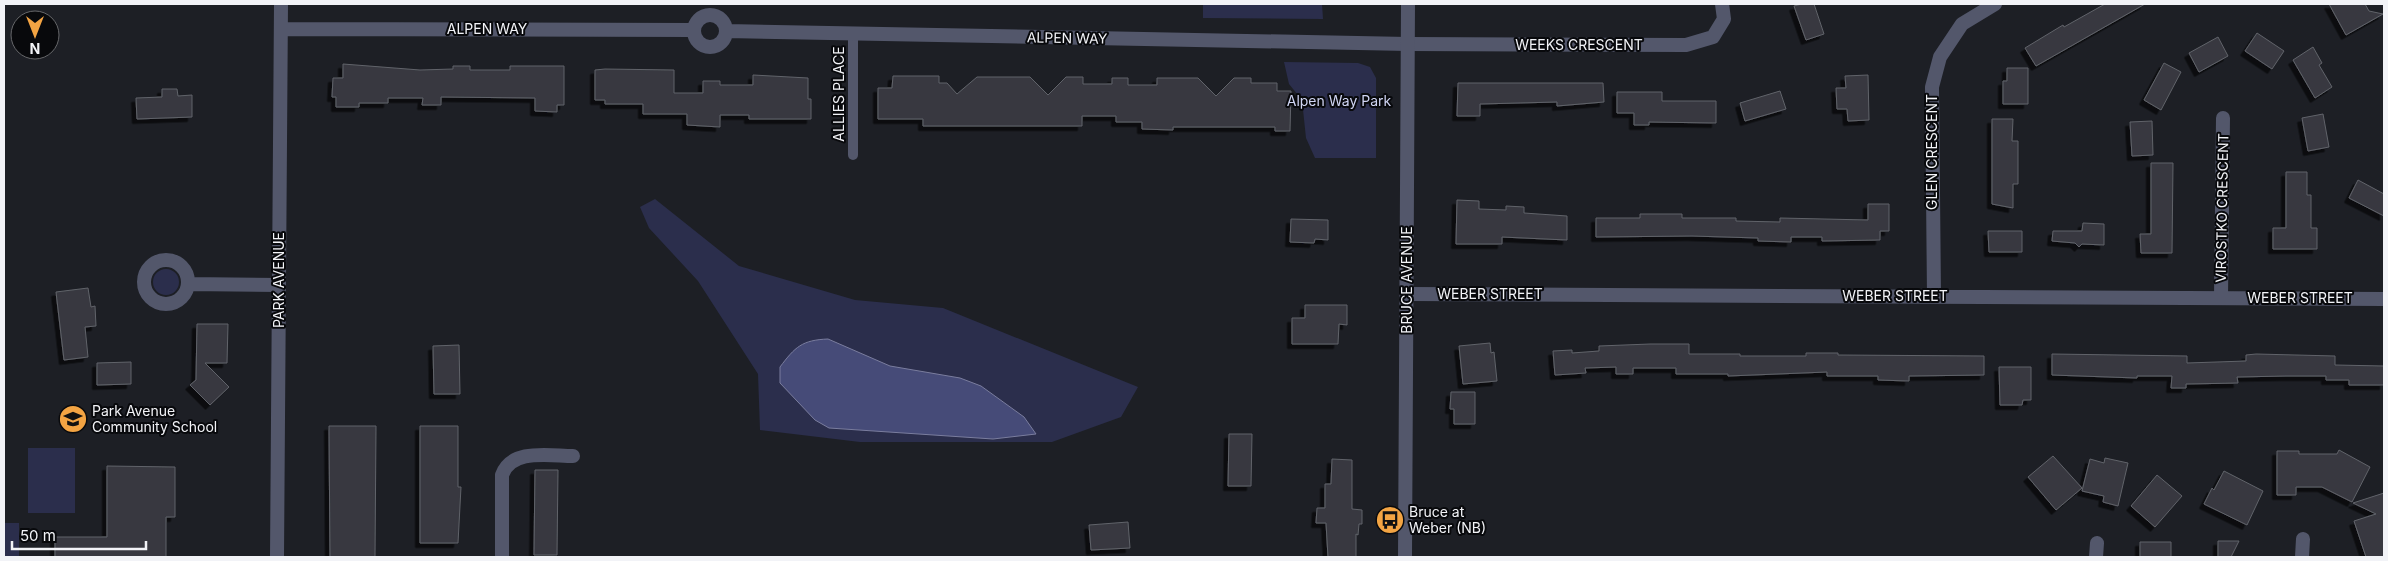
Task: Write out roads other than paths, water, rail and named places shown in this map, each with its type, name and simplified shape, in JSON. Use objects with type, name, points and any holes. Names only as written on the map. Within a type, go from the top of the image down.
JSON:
[{"type":"street","name":"PARK AVENUE","points":[[277,557],[281,4]]},
{"type":"street","name":"BRUCE AVENUE","points":[[1405,557],[1408,4]]},
{"type":"street","name":"WEEKS CRESCENT","points":[[1408,44],[1686,45],[1713,37],[1724,19],[1722,4]]},
{"type":"street","name":"GLEN CRESCENT","points":[[1934,297],[1932,87],[1940,57],[1962,24],[1995,4]]},
{"type":"street","points":[[709,9],[719,18],[726,31],[722,40],[709,47],[696,40],[694,30],[700,18],[709,9]]},
{"type":"street","name":"ALPEN WAY","points":[[281,29],[694,30]]},
{"type":"street","name":"ALPEN WAY","points":[[726,31],[1408,44]]},
{"type":"street","name":"VIROSTKO CRESCENT","points":[[2221,298],[2223,118]]},
{"type":"street","points":[[188,284],[279,285]]},
{"type":"street","name":"WEBER STREET","points":[[1407,294],[2384,299]]},
{"type":"street","points":[[502,557],[502,475],[506,466],[520,457],[573,456]]},
{"type":"street","points":[[2302,539],[2302,557]]},
{"type":"lane","name":"ALLIES PLACE","points":[[853,33],[853,155]]},
{"type":"place","name":"Park Avenue Community School","points":[[73,419]]},
{"type":"place","name":"Bruce at Weber (NB)","points":[[1390,520]]},
{"type":"park label","name":"Alpen Way Park","points":[[1339,101]]}]
